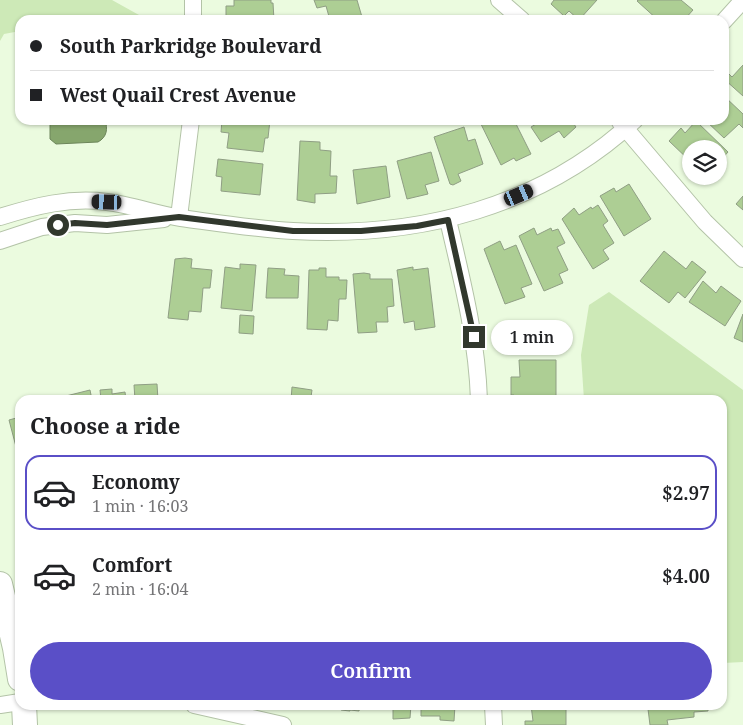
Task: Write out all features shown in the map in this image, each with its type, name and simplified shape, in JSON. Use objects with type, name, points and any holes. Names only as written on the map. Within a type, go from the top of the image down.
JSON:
[{"type":"street","points":[[193,0],[193,15]]},
{"type":"street","points":[[499,0],[516,15]]},
{"type":"street","points":[[729,15],[743,0]]},
{"type":"street","points":[[179,217],[190,125]]},
{"type":"street","points":[[0,217],[38,205],[71,201],[107,202],[179,217],[293,231],[361,231],[417,226],[448,220],[502,203],[553,181],[596,153],[624,125]]},
{"type":"street","points":[[628,125],[705,222],[743,259]]},
{"type":"street","points":[[0,241],[42,227],[75,223],[107,225],[179,217]]},
{"type":"street","points":[[448,220],[471,322],[478,367],[480,395]]},
{"type":"street","points":[[0,584],[15,648]]},
{"type":"street","points":[[0,705],[15,703]]},
{"type":"street","points":[[24,710],[25,725]]},
{"type":"street","points":[[214,710],[266,723],[283,725]]},
{"type":"street","points":[[493,710],[494,725]]},
{"type":"shaded area","points":[[0,0],[112,0],[139,15],[15,15],[15,32],[4,34],[0,41]]},
{"type":"shaded area","points":[[50,125],[106,125],[106,132],[98,142],[56,144],[50,139]]},
{"type":"shaded area","points":[[609,292],[743,390],[743,662],[727,663],[727,395],[584,395],[581,355],[589,305]]},
{"type":"building","points":[[234,0],[271,0],[274,15],[226,15],[226,6],[234,6]]},
{"type":"building","points":[[314,0],[357,0],[361,15],[329,15],[326,6],[317,8]]},
{"type":"building","points":[[554,0],[597,0],[584,15],[573,15],[569,11],[563,15],[551,4]]},
{"type":"building","points":[[681,0],[693,10],[688,15],[652,15],[637,1]]},
{"type":"building","points":[[743,65],[743,96],[729,83],[729,74],[732,77]]},
{"type":"building","points":[[729,101],[743,114],[743,128],[739,124],[724,138],[710,125],[729,125]]},
{"type":"building","points":[[222,125],[269,125],[268,138],[265,138],[263,152],[227,148],[229,133],[221,132]]},
{"type":"building","points":[[481,125],[516,125],[531,154],[516,161],[514,158],[501,165]]},
{"type":"building","points":[[534,125],[575,125],[576,127],[564,138],[559,131],[541,142],[531,127]]},
{"type":"building","points":[[692,125],[700,125],[716,140],[682,140],[682,153],[669,141],[681,128],[685,133]]},
{"type":"building","points":[[464,127],[468,141],[475,139],[483,164],[458,174],[461,181],[453,185],[450,184],[434,137]]},
{"type":"building","points":[[300,141],[320,142],[320,150],[331,151],[330,176],[337,176],[336,193],[315,194],[315,203],[297,200]]},
{"type":"building","points":[[431,152],[439,181],[425,185],[428,194],[407,199],[397,161]]},
{"type":"building","points":[[218,159],[263,164],[260,195],[221,191],[222,177],[216,176]]},
{"type":"building","points":[[386,166],[390,197],[357,204],[353,170]]},
{"type":"building","points":[[629,184],[651,219],[624,236],[600,196],[614,188],[616,192]]},
{"type":"building","points":[[743,196],[743,210],[736,204]]},
{"type":"building","points":[[598,205],[608,221],[603,225],[614,243],[603,250],[609,259],[593,269],[562,219],[574,208],[579,215]]},
{"type":"building","points":[[534,228],[537,235],[551,228],[552,231],[558,229],[565,243],[557,247],[568,270],[559,274],[563,283],[544,291],[519,236]]},
{"type":"building","points":[[500,241],[504,250],[516,245],[532,284],[521,288],[525,297],[505,304],[484,249]]},
{"type":"building","points":[[664,251],[686,269],[692,261],[706,272],[685,298],[678,292],[669,303],[640,281]]},
{"type":"building","points":[[175,259],[192,259],[191,268],[212,270],[210,288],[203,288],[201,312],[189,311],[188,320],[168,318]]},
{"type":"building","points":[[240,264],[256,265],[252,311],[221,308],[225,267],[240,269]]},
{"type":"building","points":[[413,267],[413,270],[428,268],[435,327],[415,330],[414,321],[404,323],[397,270]]},
{"type":"building","points":[[268,268],[285,269],[284,275],[299,276],[298,298],[266,298]]},
{"type":"building","points":[[319,268],[326,268],[326,277],[339,277],[339,280],[347,280],[346,299],[339,299],[338,321],[328,320],[327,330],[307,329],[309,270],[319,270]]},
{"type":"building","points":[[353,274],[370,274],[370,279],[392,279],[394,306],[387,307],[388,322],[376,322],[377,332],[358,333]]},
{"type":"building","points":[[703,281],[716,293],[721,286],[741,301],[725,326],[689,302]]},
{"type":"building","points":[[743,314],[743,342],[734,338]]},
{"type":"building","points":[[240,315],[254,316],[253,334],[239,333]]},
{"type":"building","points":[[519,360],[556,360],[556,395],[511,395],[511,377],[520,377]]},
{"type":"building","points":[[157,384],[158,395],[135,395],[134,385]]},
{"type":"building","points":[[292,387],[312,390],[311,395],[291,395]]},
{"type":"building","points":[[112,389],[112,394],[125,392],[125,395],[100,395],[100,390]]},
{"type":"building","points":[[90,390],[91,395],[70,395]]},
{"type":"building","points":[[15,418],[15,443],[9,420]]},
{"type":"building","points":[[393,710],[411,710],[410,718],[393,719]]},
{"type":"building","points":[[421,710],[455,710],[454,721],[440,720],[440,716],[421,716]]},
{"type":"building","points":[[532,710],[566,710],[566,725],[525,725],[525,721],[533,721]]},
{"type":"building","points":[[648,710],[708,710],[694,712],[694,717],[667,720],[668,725],[650,725]]},
{"type":"route","points":[[58,225],[75,223],[107,225],[179,217],[293,231],[361,231],[417,226],[448,220],[474,337]]}]
